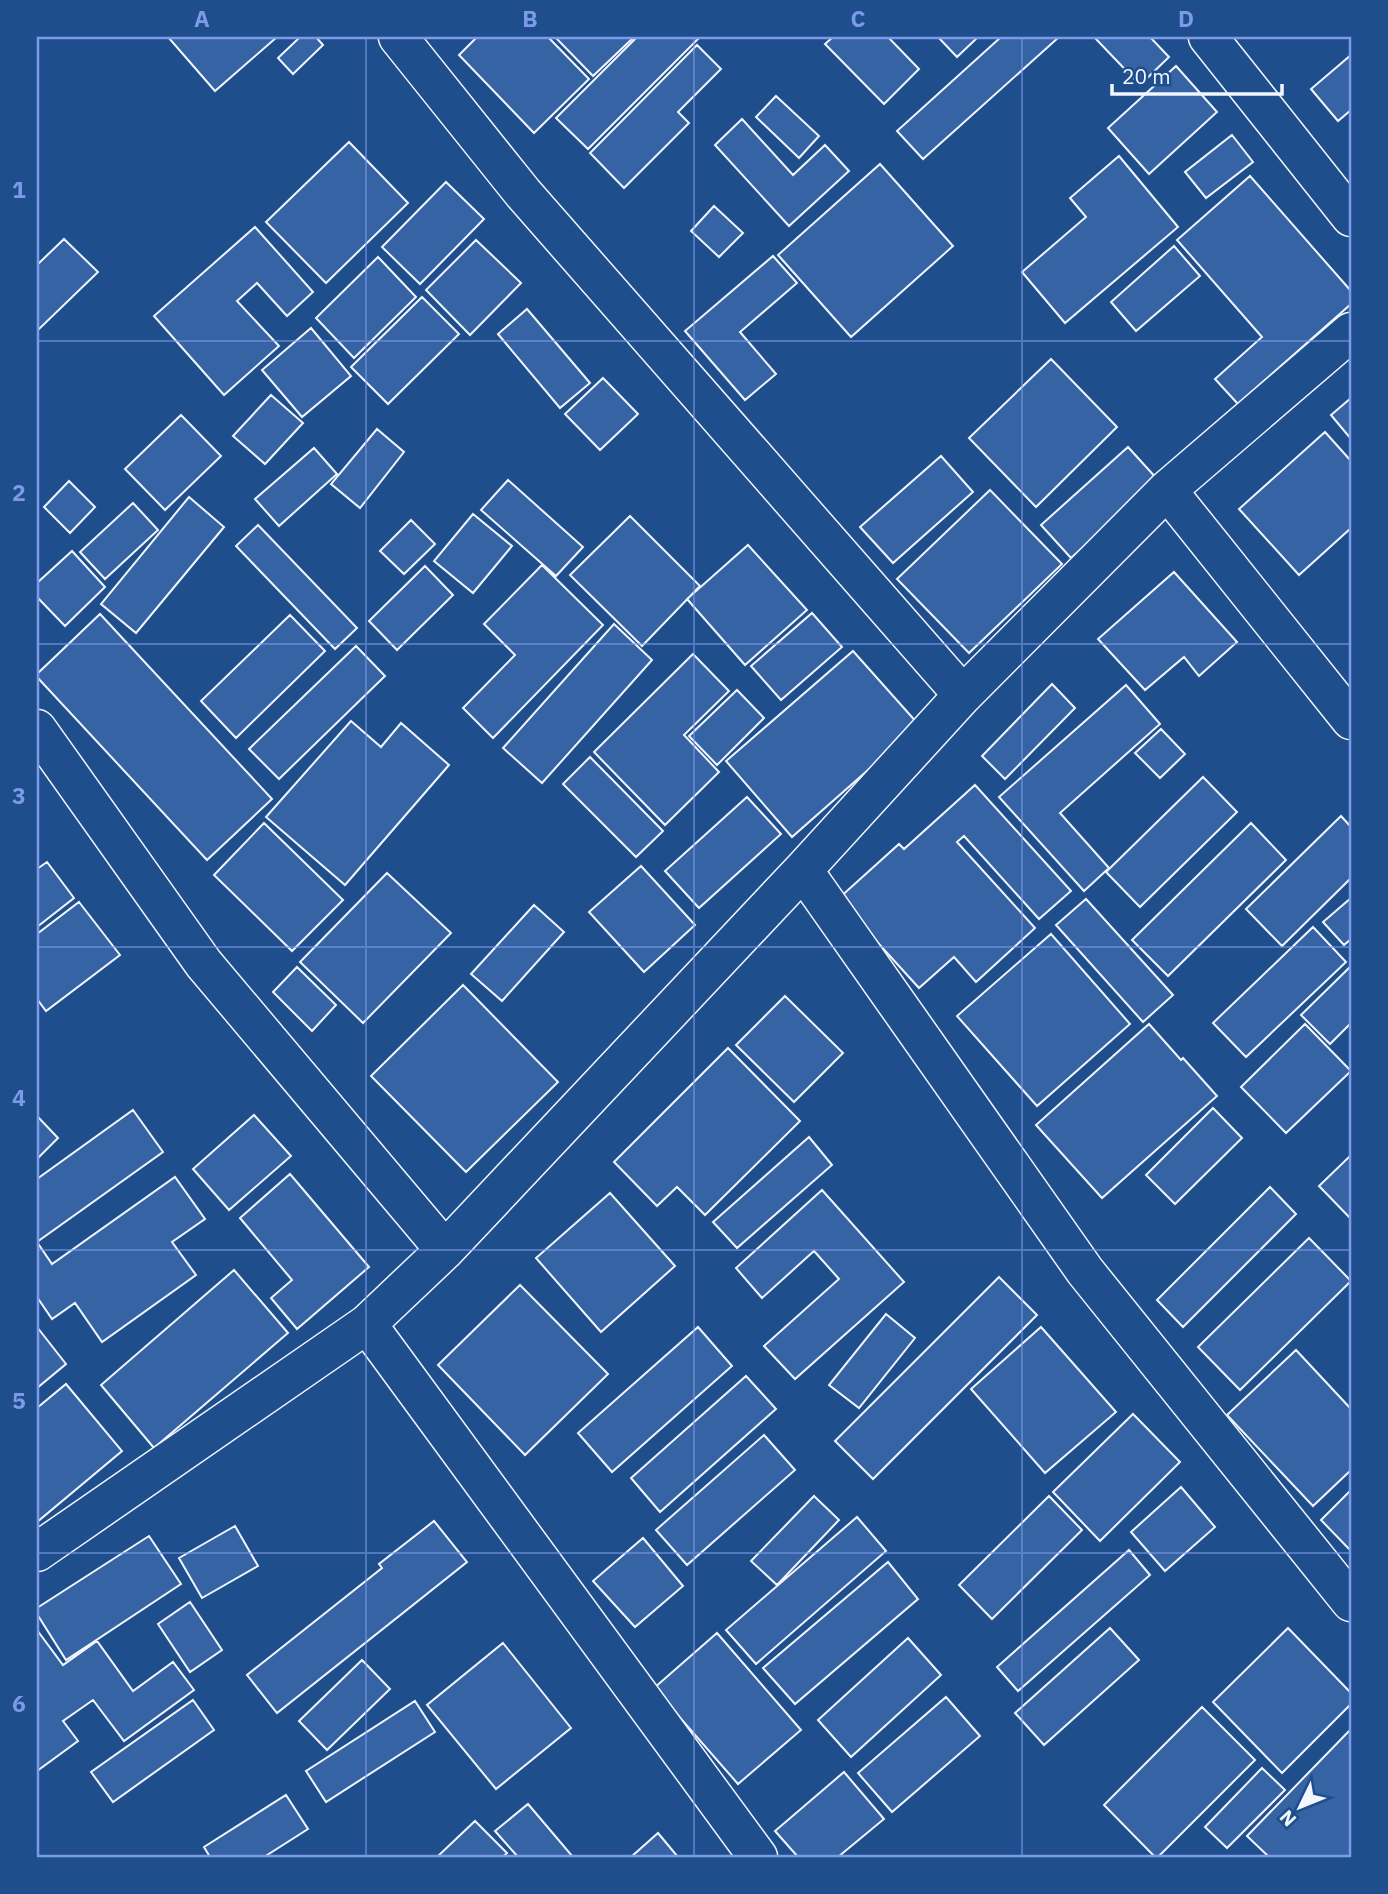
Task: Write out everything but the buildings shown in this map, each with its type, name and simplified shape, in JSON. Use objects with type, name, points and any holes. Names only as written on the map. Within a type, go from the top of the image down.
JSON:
[{"type":"street","points":[[398,37],[523,193],[963,695]]},
{"type":"street","points":[[1208,37],[1351,217]]},
{"type":"street","points":[[37,1552],[367,1324],[445,1250],[803,870],[963,695],[1167,491],[1351,332]]},
{"type":"street","points":[[1167,491],[1351,720]]},
{"type":"street","points":[[37,729],[204,964],[445,1250]]},
{"type":"street","points":[[803,870],[1085,1271],[1351,1602]]},
{"type":"street","points":[[367,1324],[758,1857]]}]
